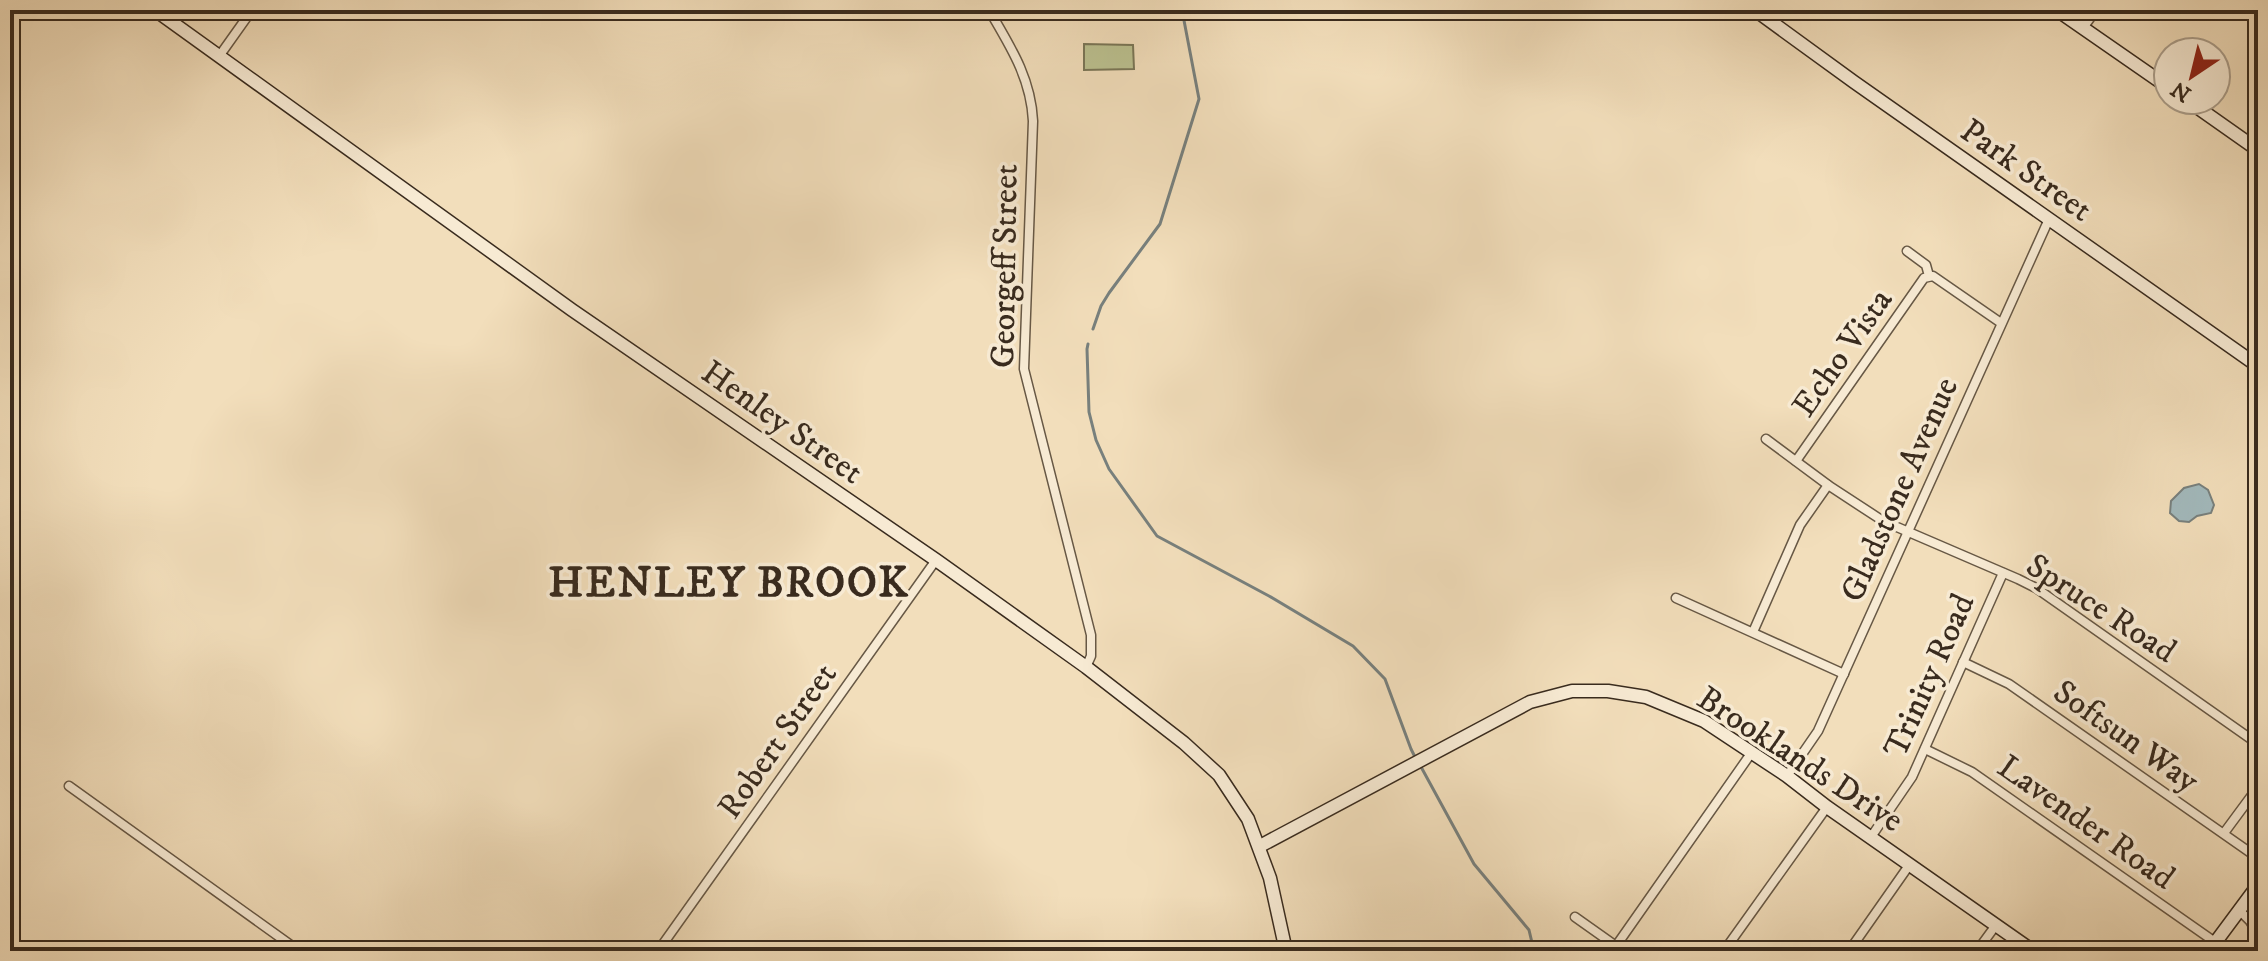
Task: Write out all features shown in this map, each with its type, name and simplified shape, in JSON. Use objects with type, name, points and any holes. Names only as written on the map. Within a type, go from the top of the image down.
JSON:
[{"type":"street","name":"Henley Street","points":[[155,10],[572,310],[936,560],[1086,667],[1184,743],[1219,775],[1248,819],[1270,878],[1286,951]]},
{"type":"street","points":[[220,55],[252,10]]},
{"type":"street","name":"Georgeff Street","points":[[989,10],[1017,59],[1031,96],[1033,121],[1024,369],[1091,635],[1091,656],[1086,667]]},
{"type":"street","name":"Park Street","points":[[1747,10],[1759,14],[2258,366]]},
{"type":"street","points":[[2057,10],[2152,76]]},
{"type":"street","points":[[2083,28],[2096,10]]},
{"type":"street","points":[[2248,10],[2258,17]]},
{"type":"street","points":[[2210,116],[2258,150]]},
{"type":"street","name":"Gladstone Avenue","points":[[1787,776],[1818,731],[2049,219]]},
{"type":"street","name":"Echo Vista","points":[[1907,251],[1926,265],[1929,276],[2001,323]]},
{"type":"street","name":"Echo Vista","points":[[1796,461],[1924,278],[1929,276]]},
{"type":"street","name":"Spruce Road","points":[[1766,439],[1883,521],[2036,588],[2258,744]]},
{"type":"street","points":[[1753,632],[1800,525],[1828,485]]},
{"type":"street","name":"Robert Street","points":[[658,951],[936,560]]},
{"type":"street","name":"Trinity Road","points":[[1871,837],[1905,791],[2003,573]]},
{"type":"street","points":[[1676,598],[1844,674]]},
{"type":"street","name":"Softsun Way","points":[[1963,662],[2009,684],[2258,858]]},
{"type":"street","name":"Brooklands Drive","points":[[1260,846],[1530,702],[1572,691],[1608,691],[1646,697],[1704,721],[1787,776],[2033,951]]},
{"type":"street","name":"Lavender Road","points":[[1925,749],[1972,772],[2212,947]]},
{"type":"street","points":[[1575,917],[1620,948],[1752,752]]},
{"type":"street","points":[[69,786],[299,951]]},
{"type":"street","points":[[2224,833],[2258,787]]},
{"type":"street","points":[[1724,951],[1827,807]]},
{"type":"street","points":[[1849,951],[1910,864]]},
{"type":"street","points":[[2212,947],[2258,885]]},
{"type":"street","points":[[2240,911],[2258,934]]},
{"type":"street","points":[[1977,951],[1996,925]]},
{"type":"green space","points":[[1084,44],[1133,45],[1134,69],[1084,70]]},
{"type":"water","points":[[2199,484],[2208,490],[2214,505],[2211,513],[2197,516],[2189,522],[2179,521],[2170,513],[2171,501],[2184,488]]},
{"type":"waterway","points":[[1093,329],[1109,293],[1160,224],[1199,99],[1182,10]]},
{"type":"waterway","points":[[1088,344],[1089,412],[1096,440],[1109,469],[1157,536],[1269,596],[1353,646],[1385,679],[1416,759]]},
{"type":"waterway","points":[[1420,765],[1474,864],[1529,930],[1534,951]]},
{"type":"district","name":"HENLEY BROOK","points":[[729,581]]}]
